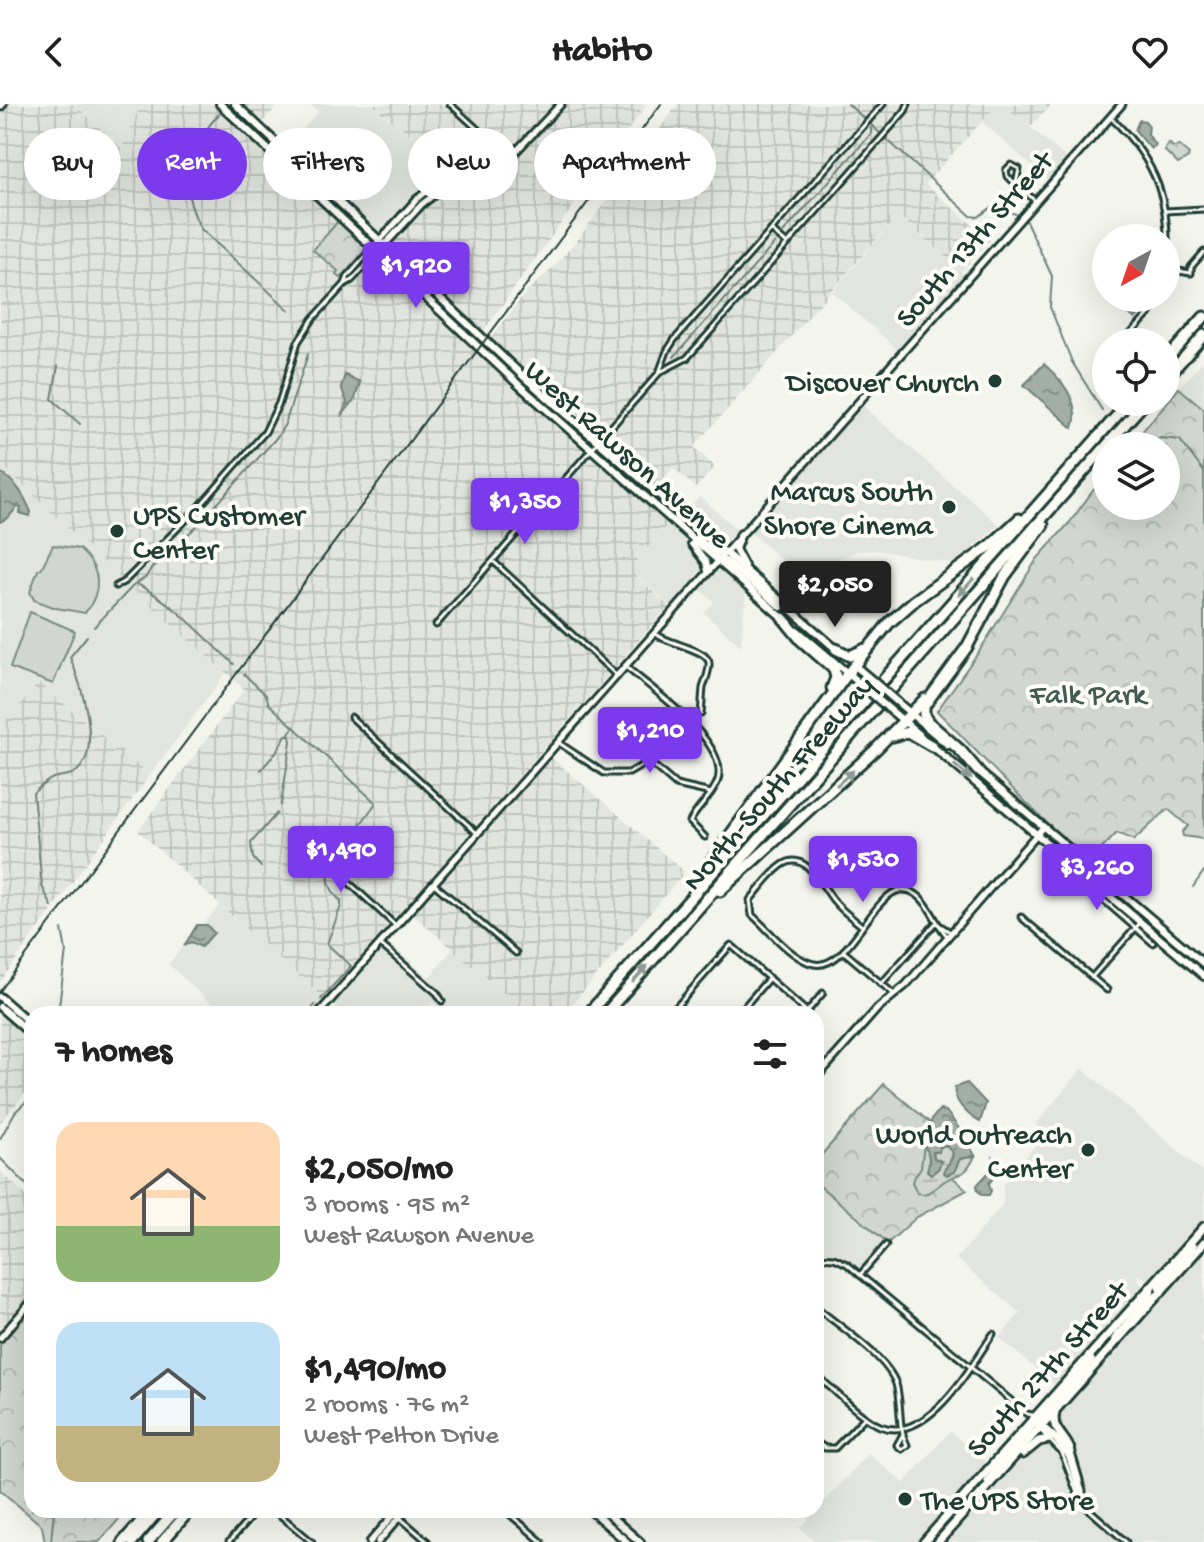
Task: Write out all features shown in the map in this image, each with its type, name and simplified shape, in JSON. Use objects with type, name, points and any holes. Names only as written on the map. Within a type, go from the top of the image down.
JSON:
[{"type":"highway","points":[[1180,344],[1204,317]]},
{"type":"highway","points":[[1180,362],[1204,335]]},
{"type":"highway","name":"North-South Freeway","points":[[595,1006],[1117,416]]},
{"type":"highway","name":"North-South Freeway","points":[[1118,432],[1132,416]]},
{"type":"highway","points":[[978,771],[925,717],[926,702],[967,647],[1005,576],[1092,461]]},
{"type":"highway","name":"North-South Freeway","points":[[612,1006],[1092,461]]},
{"type":"highway","points":[[641,954],[714,860],[871,645],[905,608],[990,546],[1074,465]]},
{"type":"highway","points":[[783,618],[835,672],[834,685],[813,721]]},
{"type":"highway","points":[[836,649],[853,656],[871,645]]},
{"type":"highway","points":[[675,934],[875,750],[943,678]]},
{"type":"highway","points":[[875,750],[904,731],[932,746]]},
{"type":"highway","points":[[123,1542],[144,1518]]},
{"type":"highway","points":[[132,1542],[152,1518]]},
{"type":"highway","points":[[148,1542],[169,1518]]},
{"type":"highway","points":[[162,1542],[183,1518]]},
{"type":"main road","name":"West Rawson Avenue","points":[[220,104],[263,143]]},
{"type":"main road","name":"West Rawson Avenue","points":[[235,104],[263,130]]},
{"type":"main road","name":"West Rawson Avenue","points":[[324,200],[489,357],[717,561],[783,618],[851,669],[873,681],[896,701],[932,746],[1079,871],[1138,926],[1204,976]]},
{"type":"main road","name":"West Rawson Avenue","points":[[338,200],[481,337],[836,649],[866,689],[978,771],[1204,964]]},
{"type":"main road","points":[[647,497],[654,489]]},
{"type":"main road","points":[[681,514],[676,524],[699,550],[708,571]]},
{"type":"main road","points":[[741,534],[735,549],[741,563],[797,616]]},
{"type":"main road","points":[[689,535],[717,554],[724,553]]},
{"type":"main road","points":[[717,561],[726,561],[773,602],[797,616]]},
{"type":"main road","points":[[0,997],[5,1008],[24,1027]]},
{"type":"main road","points":[[5,1008],[24,1020]]},
{"type":"main road","name":"South 27th Street","points":[[925,1542],[1081,1374],[1102,1341],[1204,1227]]},
{"type":"main road","points":[[1161,1292],[1160,1285],[1185,1256],[1195,1237]]},
{"type":"main road","name":"South 27th Street","points":[[938,1542],[992,1482],[1036,1422],[1055,1412],[1204,1245]]},
{"type":"main road","points":[[1113,1345],[1121,1328],[1150,1296],[1151,1286]]},
{"type":"main road","points":[[1055,1412],[1055,1426],[1071,1447],[1071,1452]]},
{"type":"main road","points":[[981,1494],[1003,1460],[1036,1422],[1069,1455],[1081,1495]]},
{"type":"main road","points":[[992,1482],[1033,1445],[1049,1439]]},
{"type":"main road","points":[[599,1518],[627,1542]]},
{"type":"main road","points":[[612,1518],[640,1542]]},
{"type":"street","points":[[450,104],[477,128]]},
{"type":"street","points":[[518,151],[561,104]]},
{"type":"street","points":[[436,625],[659,373],[675,339],[883,104]]},
{"type":"street","points":[[659,373],[687,358],[908,104]]},
{"type":"street","name":"South 13th Street","points":[[325,1006],[1122,104]]},
{"type":"street","points":[[1110,117],[1148,159],[1161,189],[1165,224]]},
{"type":"street","points":[[1016,184],[1035,201]]},
{"type":"street","points":[[116,586],[125,581],[200,506],[260,438],[277,409],[298,342],[313,319],[345,284],[348,276],[427,200]]},
{"type":"street","points":[[1165,211],[1204,209]]},
{"type":"street","points":[[771,230],[786,243]]},
{"type":"street","points":[[1180,272],[1191,273],[1191,267],[1204,252]]},
{"type":"street","points":[[1136,328],[1151,312]]},
{"type":"street","points":[[493,561],[617,676]]},
{"type":"street","points":[[654,633],[666,641],[699,650],[707,656],[709,663],[701,714]]},
{"type":"street","points":[[626,667],[703,734],[711,748],[719,775],[711,793],[690,820],[705,837]]},
{"type":"street","points":[[559,743],[604,773],[629,773],[646,759],[684,716]]},
{"type":"street","points":[[351,717],[478,834]]},
{"type":"street","points":[[646,759],[676,785],[711,793]]},
{"type":"street","points":[[824,1069],[878,1008],[895,995],[950,935],[1043,827]]},
{"type":"street","points":[[305,842],[396,926]]},
{"type":"street","points":[[862,926],[835,902],[810,869],[801,863],[791,861],[782,865],[750,900],[752,915],[800,958],[821,965],[843,951],[895,891],[914,893],[936,923],[950,935]]},
{"type":"street","points":[[434,884],[516,953]]},
{"type":"street","points":[[1092,977],[1147,916]]},
{"type":"street","points":[[1021,917],[1107,990]]},
{"type":"street","points":[[881,984],[936,923]]},
{"type":"street","points":[[1138,926],[1153,943]]},
{"type":"street","points":[[380,944],[434,989],[442,1001]]},
{"type":"street","points":[[677,1006],[731,945],[799,1006]]},
{"type":"street","points":[[843,951],[895,995]]},
{"type":"street","points":[[745,1006],[769,978]]},
{"type":"street","points":[[812,1006],[823,993]]},
{"type":"street","points":[[860,1275],[886,1245]]},
{"type":"street","points":[[824,1258],[839,1260],[860,1275],[1071,1452],[1079,1472],[1081,1495]]},
{"type":"street","points":[[0,1338],[24,1310]]},
{"type":"street","points":[[824,1314],[888,1369],[897,1391],[902,1436]]},
{"type":"street","points":[[824,1382],[882,1427],[901,1430],[927,1418],[972,1367],[993,1334]]},
{"type":"street","points":[[824,1447],[835,1448],[865,1416]]},
{"type":"street","points":[[1036,1422],[1066,1461],[1091,1514],[1126,1542]]},
{"type":"street","points":[[229,1542],[250,1518]]},
{"type":"street","points":[[283,1518],[312,1542]]},
{"type":"street","points":[[370,1542],[392,1518]]},
{"type":"street","points":[[378,1542],[393,1518]]},
{"type":"street","points":[[402,1518],[428,1542]]},
{"type":"street","points":[[514,1518],[542,1542]]},
{"type":"street","points":[[300,1542],[304,1536]]},
{"type":"shaded area","points":[[8,104],[74,104],[100,128],[24,128],[24,200],[121,200],[121,147],[141,104],[215,104],[241,128],[137,128],[137,200],[247,200],[247,134],[263,149],[263,200],[318,200],[481,353],[670,522],[633,564],[638,568],[634,574],[669,606],[324,999],[138,831],[244,689],[132,589],[0,463],[0,113]]},
{"type":"shaded area","points":[[74,104],[143,105],[122,148],[121,128],[100,128]]},
{"type":"shaded area","points":[[239,104],[279,104],[261,124]]},
{"type":"shaded area","points":[[309,104],[372,104],[408,133],[408,200],[414,200],[385,231],[379,233],[344,200],[392,200],[392,128],[304,128],[318,112]]},
{"type":"shaded area","points":[[372,104],[647,104],[630,128],[534,128],[534,200],[578,200],[482,333],[392,245],[393,239],[431,200],[518,200],[518,128],[408,128],[408,133]]},
{"type":"shaded area","points":[[678,104],[998,104],[925,184],[990,240],[961,271],[898,215],[694,447],[715,467],[696,488],[673,468],[656,488],[489,341],[527,291],[553,268],[607,200],[716,200],[716,128],[660,128]]},
{"type":"shaded area","points":[[998,104],[1003,104],[1069,160],[1050,182],[982,122]]},
{"type":"shaded area","points":[[1003,104],[1052,104],[1030,127]]},
{"type":"shaded area","points":[[898,215],[966,276],[898,350],[832,292]]},
{"type":"shaded area","points":[[1204,360],[1204,409],[1180,387]]},
{"type":"shaded area","points":[[862,405],[999,525],[954,564],[876,550],[857,551],[815,570],[796,573],[750,532]]},
{"type":"shaded area","points":[[0,463],[226,673],[150,775],[39,683],[0,727]]},
{"type":"shaded area","points":[[700,496],[737,530],[724,544],[719,545],[685,513]]},
{"type":"shaded area","points":[[670,522],[704,561],[701,570],[671,607],[634,573],[633,564]]},
{"type":"shaded area","points":[[719,568],[746,592],[741,646],[704,613],[714,602],[699,589]]},
{"type":"shaded area","points":[[39,683],[150,775],[0,982],[0,727]]},
{"type":"shaded area","points":[[551,757],[685,872],[571,1006],[519,1006],[412,914]]},
{"type":"shaded area","points":[[220,905],[324,999],[318,1006],[213,1006],[168,964]]},
{"type":"shaded area","points":[[386,941],[429,977],[453,949],[519,1006],[435,1006],[433,1003],[430,1006],[332,1004]]},
{"type":"shaded area","points":[[0,1013],[24,1032],[24,1094],[0,1123]]},
{"type":"shaded area","points":[[1082,1068],[1204,1173],[1204,1221],[1155,1277],[1147,1279],[1139,1275],[1137,1278],[1143,1286],[1142,1291],[1055,1385],[999,1338],[1020,1313],[956,1259],[1003,1204],[1003,1185],[1045,1133],[1035,1125]]},
{"type":"shaded area","points":[[0,1171],[24,1194],[24,1304],[0,1332]]},
{"type":"shaded area","points":[[824,1190],[885,1241],[861,1269],[837,1256],[824,1255]]},
{"type":"shaded area","points":[[1204,1250],[1204,1332],[1199,1340],[1204,1345],[1204,1542],[1131,1542],[1087,1503],[1076,1454],[1060,1432],[1056,1417]]},
{"type":"shaded area","points":[[950,1431],[987,1464],[919,1542],[816,1542],[800,1528],[809,1518],[824,1518],[824,1502],[868,1453],[904,1483]]},
{"type":"shaded area","points":[[1049,1442],[1063,1459],[1072,1489],[1085,1511],[1121,1542],[943,1542],[1028,1452],[1037,1444]]},
{"type":"green space","points":[[1169,143],[1173,147],[1180,146],[1189,154],[1188,158],[1178,164],[1164,150]]},
{"type":"green space","points":[[340,219],[368,247],[341,278],[336,274],[338,271],[313,250]]},
{"type":"green space","name":"Falk Park","points":[[1180,389],[1204,409],[1204,839],[1183,836],[1182,832],[1188,826],[1168,809],[1134,840],[1117,833],[1089,862],[937,711],[1037,559],[1092,492],[1092,520],[1180,520],[1180,432],[1142,432],[1155,416],[1180,416]]},
{"type":"green space","points":[[53,545],[79,549],[92,564],[97,588],[85,613],[34,600],[30,592],[38,570]]},
{"type":"green space","points":[[30,612],[75,631],[53,684],[10,668]]},
{"type":"green space","points":[[884,1084],[966,1153],[949,1174],[967,1190],[917,1217],[888,1243],[824,1190],[824,1152]]},
{"type":"green space","points":[[924,1145],[930,1164],[941,1161],[934,1158],[933,1151],[945,1145],[953,1152],[952,1158],[956,1163],[975,1156],[964,1172],[925,1194],[917,1193],[912,1182],[921,1167]]},
{"type":"green space","points":[[24,1317],[24,1511],[0,1490],[0,1345]]},
{"type":"green space","points":[[33,1518],[120,1518],[99,1542],[45,1542],[42,1526]]},
{"type":"water","points":[[1139,120],[1149,126],[1148,134],[1155,145],[1151,149],[1135,130]]},
{"type":"water","points":[[1129,312],[1142,312],[1135,319]]},
{"type":"water","points":[[1044,364],[1073,401],[1073,428],[1024,385]]},
{"type":"water","points":[[345,375],[360,382],[355,399],[341,417],[347,402],[341,387]]},
{"type":"water","points":[[0,472],[19,489],[31,512],[30,516],[20,513],[21,508],[17,507],[0,522]]},
{"type":"water","points":[[197,925],[207,925],[214,933],[201,947],[191,942],[184,946]]},
{"type":"water","points":[[967,1083],[986,1103],[980,1122],[966,1112],[956,1097],[955,1087]]},
{"type":"water","points":[[939,1110],[946,1111],[975,1156],[960,1159],[954,1172],[947,1175],[943,1172],[953,1153],[945,1145],[940,1146],[939,1152],[933,1152],[934,1158],[941,1161],[939,1168],[932,1174],[927,1171],[929,1158],[924,1145],[932,1119]]},
{"type":"water","points":[[993,1157],[1003,1166],[989,1183],[989,1195],[983,1195],[977,1185],[992,1169]]},
{"type":"waterway","points":[[848,104],[971,216],[978,217],[992,207],[1016,214]]},
{"type":"waterway","points":[[219,114],[198,142],[188,168],[187,182],[193,212],[201,229],[289,310]]},
{"type":"waterway","points":[[783,233],[871,134],[871,128]]},
{"type":"waterway","points":[[1026,221],[1052,276],[1050,307],[1072,362],[1092,394]]},
{"type":"waterway","points":[[674,357],[775,243]]},
{"type":"waterway","points":[[94,627],[201,522],[278,436],[285,424],[308,354]]},
{"type":"waterway","points":[[58,366],[52,399],[80,424]]},
{"type":"waterway","points":[[1180,440],[1204,472]]},
{"type":"waterway","points":[[137,584],[176,610],[234,664]]},
{"type":"waterway","points":[[52,907],[42,886],[33,793],[53,778],[74,773],[85,761],[89,733],[87,716],[70,657],[87,636]]},
{"type":"waterway","points":[[244,674],[266,695],[269,704],[376,803],[333,864]]},
{"type":"waterway","points":[[281,805],[291,741],[289,733],[293,728]]},
{"type":"waterway","points":[[261,770],[289,735]]},
{"type":"waterway","points":[[261,867],[253,858],[251,843],[277,813]]},
{"type":"waterway","points":[[321,999],[351,966],[327,944],[341,906],[330,883],[330,871]]},
{"type":"waterway","points":[[1193,887],[1204,871]]},
{"type":"waterway","points":[[59,1006],[66,951],[62,929]]},
{"type":"waterway","points":[[0,1139],[15,1112],[24,1104]]},
{"type":"waterway","points":[[0,1158],[24,1182]]},
{"type":"waterway","points":[[51,1542],[53,1518]]},
{"type":"railway","points":[[0,991],[661,104]]},
{"type":"place","name":"Discover Church","points":[[995,381]]},
{"type":"place","name":"Marcus South Shore Cinema","points":[[949,507]]},
{"type":"place","name":"UPS Customer Center","points":[[117,531]]},
{"type":"place","name":"World Outreach Center","points":[[1088,1150]]},
{"type":"place","name":"The UPS Store","points":[[905,1499]]}]
